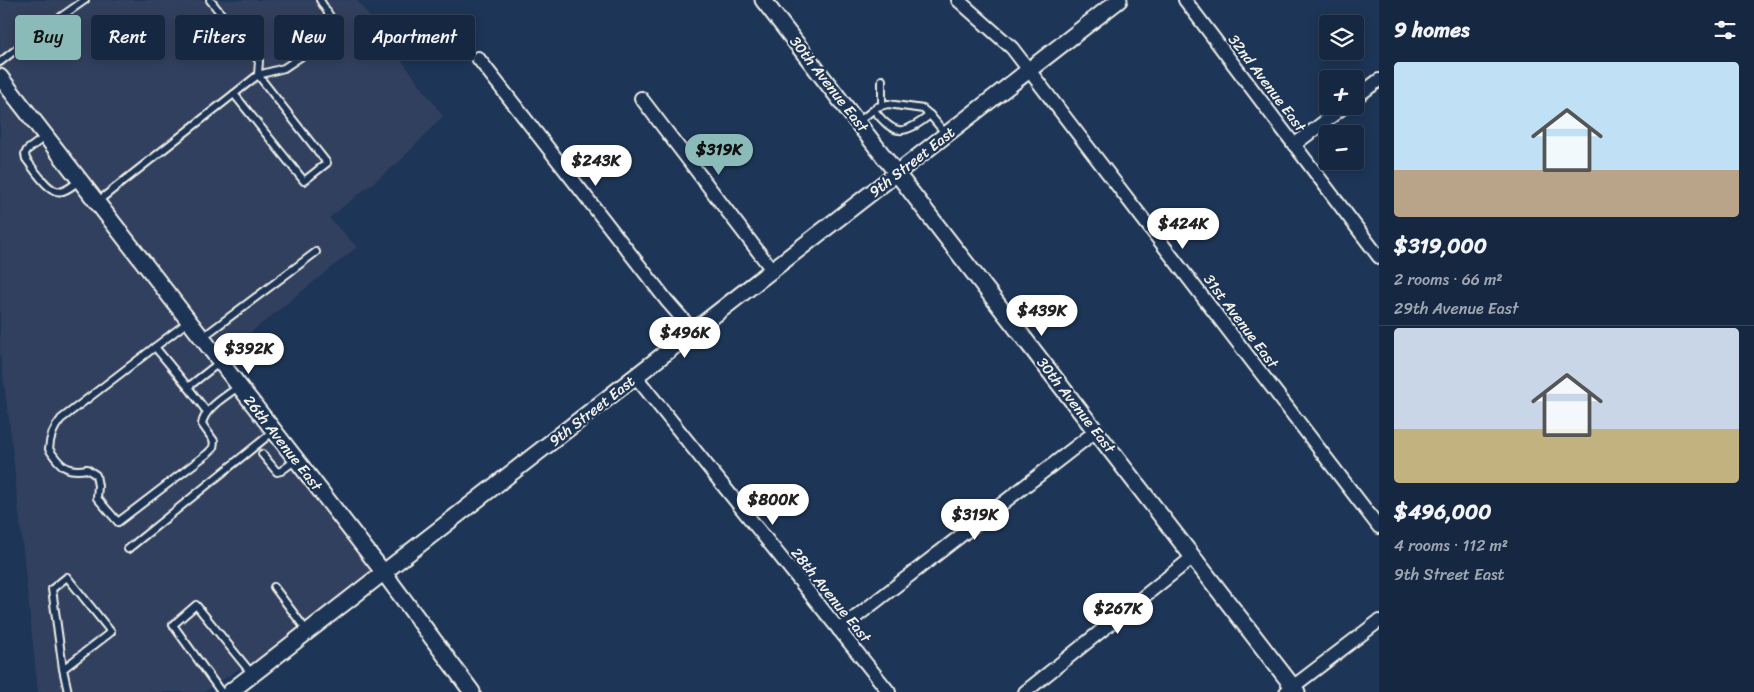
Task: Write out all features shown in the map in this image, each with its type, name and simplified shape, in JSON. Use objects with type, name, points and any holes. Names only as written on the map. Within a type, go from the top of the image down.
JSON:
[{"type":"street","name":"30th Avenue East","points":[[763,0],[1193,557],[1292,690]]},
{"type":"street","name":"31st Avenue East","points":[[958,0],[1012,48],[1379,527]]},
{"type":"street","name":"32nd Avenue East","points":[[1185,0],[1379,257]]},
{"type":"street","name":"9th Street East","points":[[230,692],[773,271],[1116,1]]},
{"type":"street","points":[[478,58],[667,301],[694,332]]},
{"type":"street","name":"26th Avenue East","points":[[0,77],[384,573],[472,692]]},
{"type":"street","points":[[1364,91],[1379,80]]},
{"type":"street","points":[[642,98],[773,271]]},
{"type":"street","points":[[1294,145],[1333,115]]},
{"type":"street","name":"28th Avenue East","points":[[636,377],[889,692]]},
{"type":"street","points":[[838,630],[1096,431]]},
{"type":"street","points":[[1025,692],[1193,557]]},
{"type":"street","points":[[1292,690],[1379,620]]},
{"type":"lane","points":[[0,62],[85,0]]},
{"type":"lane","points":[[210,0],[259,61],[258,74],[327,163],[304,182],[234,94]]},
{"type":"lane","points":[[97,202],[258,74],[284,68],[339,31],[320,0]]},
{"type":"lane","points":[[882,80],[882,105]]},
{"type":"lane","points":[[858,122],[882,105],[923,109],[946,135]]},
{"type":"lane","points":[[874,110],[889,126],[899,130],[915,127],[930,115]]},
{"type":"lane","points":[[46,136],[27,150],[25,154],[26,160],[51,190],[64,191],[80,180]]},
{"type":"lane","points":[[202,338],[316,252]]},
{"type":"lane","points":[[189,321],[61,419],[54,428],[50,438],[49,449],[53,456],[64,468],[75,472],[87,469],[96,475],[98,486],[97,498],[118,522],[213,448],[214,440],[202,424],[203,418],[207,412],[239,386]]},
{"type":"lane","points":[[155,347],[207,412]]},
{"type":"lane","points":[[188,387],[220,362]]},
{"type":"lane","points":[[128,549],[274,431]]},
{"type":"lane","points":[[262,454],[277,472],[296,460]]},
{"type":"lane","points":[[62,669],[111,632],[67,576],[52,589],[62,669],[68,692]]},
{"type":"lane","points":[[274,587],[308,632]]},
{"type":"lane","points":[[221,692],[173,625],[196,605],[253,675]]},
{"type":"shaded area","points":[[0,0],[357,0],[368,15],[354,15],[354,60],[401,60],[443,116],[399,162],[329,218],[357,247],[223,355],[0,67]]},
{"type":"shaded area","points":[[0,88],[375,572],[249,670],[245,665],[204,692],[38,692],[10,427],[0,354]]}]
